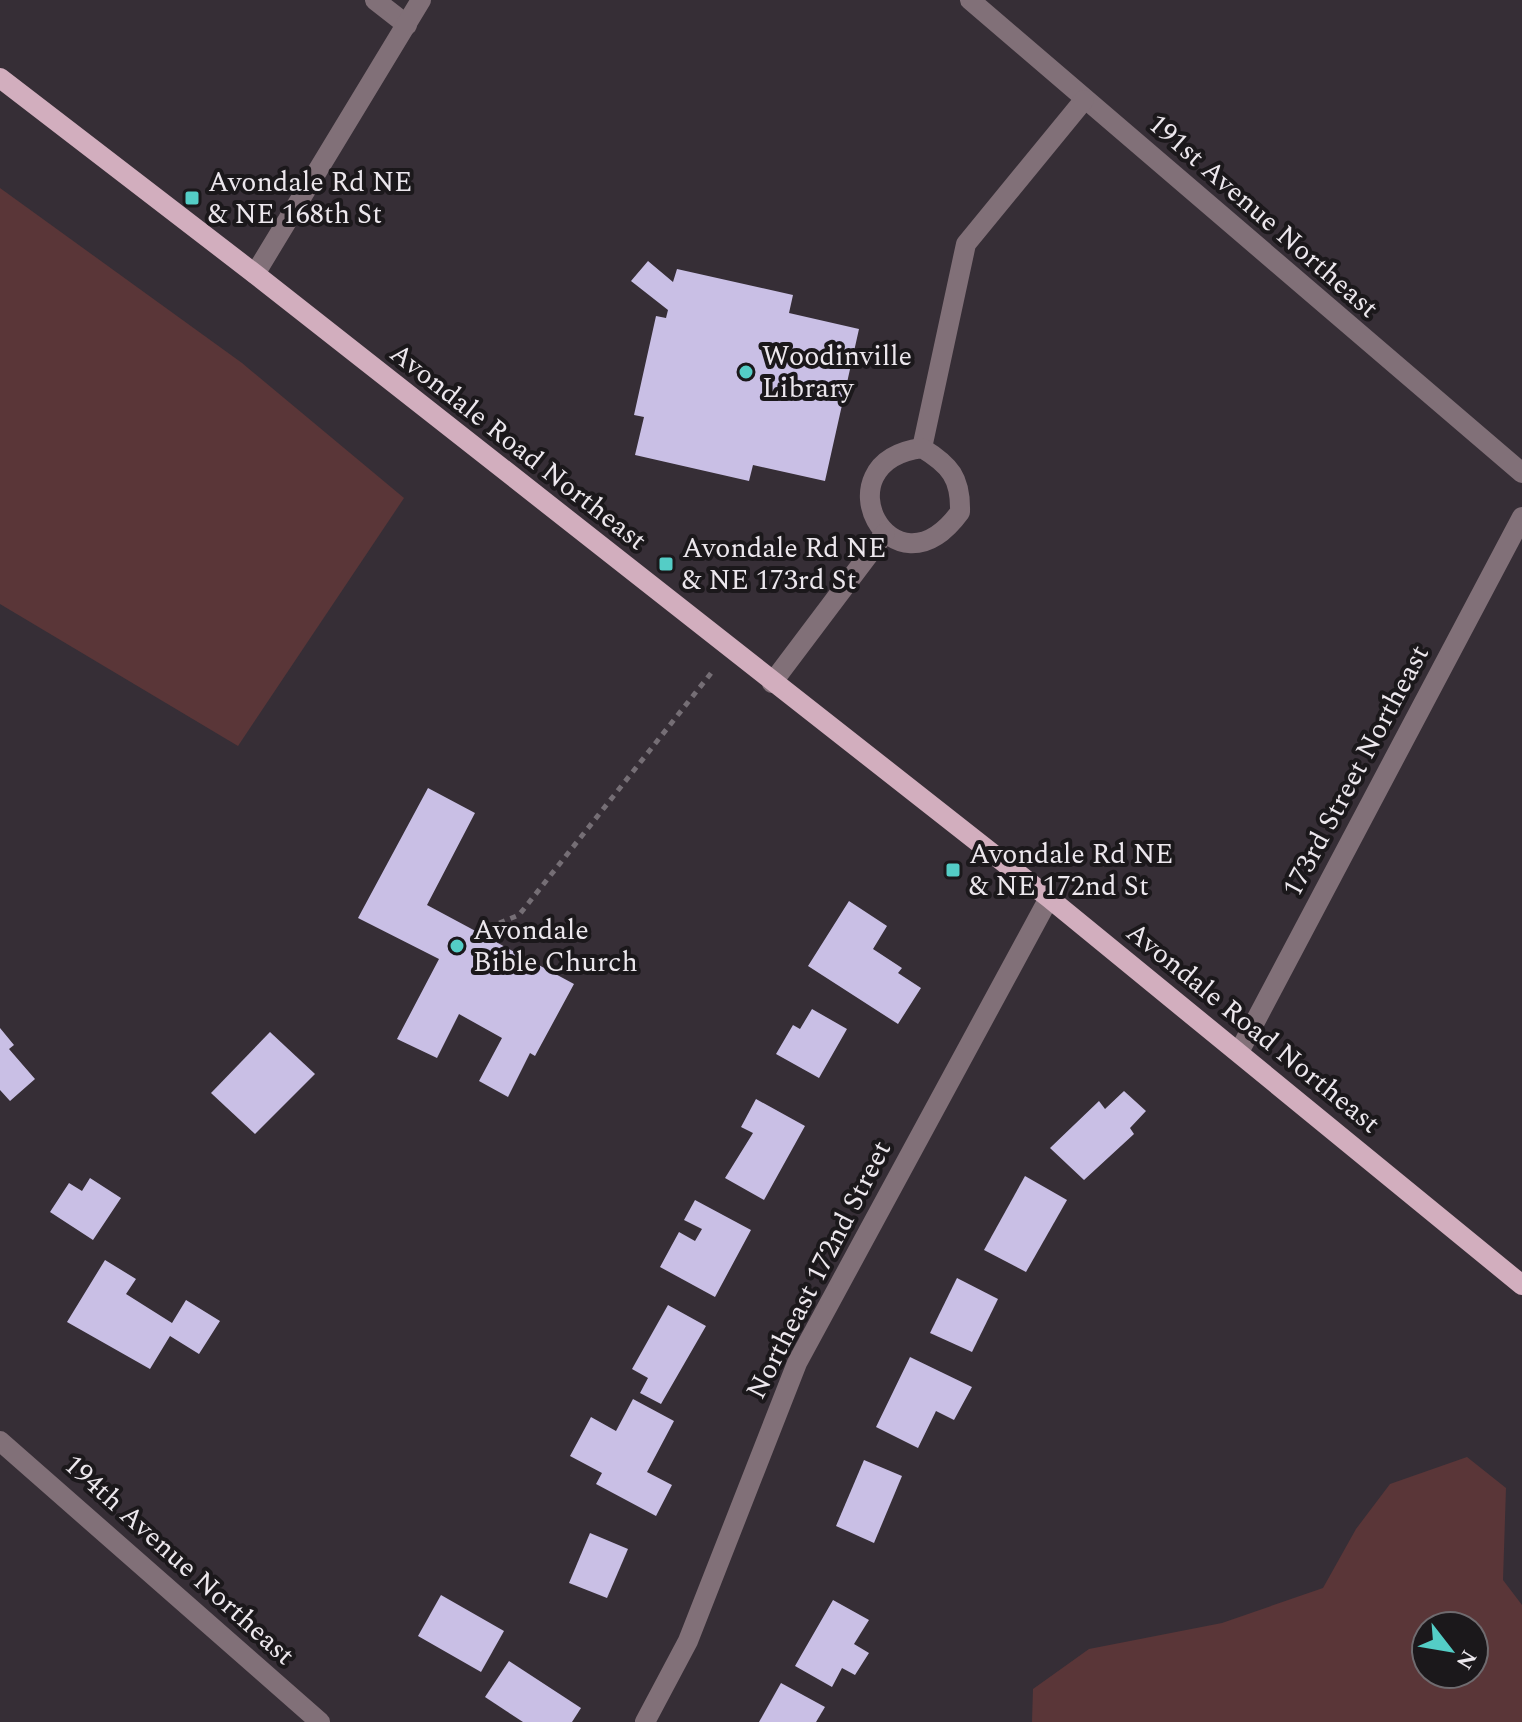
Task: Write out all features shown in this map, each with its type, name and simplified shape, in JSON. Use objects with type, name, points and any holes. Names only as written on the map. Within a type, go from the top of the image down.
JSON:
[{"type":"main road","name":"Avondale Road Northeast","points":[[0,78],[255,274],[1049,898],[1522,1285]]},
{"type":"street","points":[[375,0],[407,25]]},
{"type":"street","points":[[255,274],[421,0]]},
{"type":"street","name":"191st Avenue Northeast","points":[[970,0],[1522,473]]},
{"type":"street","points":[[922,448],[966,244],[1084,100]]},
{"type":"street","points":[[922,448],[950,466],[961,493],[960,512],[946,531],[934,540],[909,543],[885,533],[871,515],[870,484],[883,463],[899,454],[922,448]]},
{"type":"street","name":"173rd Street Northeast","points":[[1239,1052],[1522,517]]},
{"type":"street","points":[[772,683],[885,533]]},
{"type":"street","name":"Northeast 172nd Street","points":[[645,1722],[688,1641],[797,1363],[1049,898]]},
{"type":"street","name":"194th Avenue Northeast","points":[[0,1441],[320,1722]]},
{"type":"path","points":[[477,932],[519,915],[712,672]]},
{"type":"shaded area","points":[[0,188],[242,363],[404,498],[238,746],[0,604]]},
{"type":"shaded area","points":[[1467,1457],[1506,1488],[1503,1580],[1522,1605],[1522,1722],[1032,1722],[1033,1689],[1089,1649],[1222,1623],[1323,1588],[1356,1529],[1390,1484]]},
{"type":"building","name":"Woodinville Library","points":[[648,261],[673,282],[677,269],[793,295],[789,313],[859,329],[825,481],[753,465],[749,481],[635,455],[644,417],[634,415],[656,316],[666,318],[668,310],[631,281]]},
{"type":"building","name":"Avondale Bible Church","points":[[428,788],[475,813],[427,905],[574,984],[535,1056],[530,1053],[508,1097],[479,1081],[502,1038],[459,1014],[437,1058],[397,1039],[439,959],[358,918]]},
{"type":"building","points":[[849,901],[887,926],[873,949],[902,968],[898,973],[921,988],[898,1024],[808,966]]},
{"type":"building","points":[[812,1009],[847,1029],[819,1078],[776,1054],[793,1025],[800,1029]]},
{"type":"building","points":[[0,1028],[14,1045],[9,1049],[35,1079],[10,1101],[0,1090]]},
{"type":"building","points":[[270,1032],[315,1074],[255,1134],[211,1093]]},
{"type":"building","points":[[1124,1091],[1146,1111],[1130,1128],[1134,1134],[1084,1180],[1050,1148],[1099,1101],[1105,1109]]},
{"type":"building","points":[[756,1099],[805,1126],[764,1200],[725,1178],[753,1133],[741,1127]]},
{"type":"building","points":[[1025,1176],[1067,1200],[1026,1272],[984,1250]]},
{"type":"building","points":[[90,1178],[121,1198],[93,1240],[50,1212],[69,1183],[82,1191]]},
{"type":"building","points":[[695,1200],[751,1230],[715,1297],[660,1267],[679,1232],[695,1241],[702,1229],[684,1220]]},
{"type":"building","points":[[105,1260],[136,1279],[126,1294],[172,1323],[186,1300],[220,1321],[199,1354],[170,1336],[150,1369],[67,1322]]},
{"type":"building","points":[[957,1278],[998,1299],[972,1352],[930,1333]]},
{"type":"building","points":[[668,1305],[706,1326],[661,1404],[640,1393],[648,1378],[632,1369]]},
{"type":"building","points":[[910,1357],[972,1387],[954,1420],[936,1411],[918,1448],[876,1427]]},
{"type":"building","points":[[633,1399],[674,1421],[647,1472],[672,1485],[656,1516],[596,1484],[602,1473],[570,1456],[591,1417],[616,1431]]},
{"type":"building","points":[[864,1460],[902,1476],[874,1543],[836,1526]]},
{"type":"building","points":[[590,1533],[628,1549],[607,1598],[569,1583]]},
{"type":"building","points":[[441,1595],[504,1631],[481,1672],[418,1636]]},
{"type":"building","points":[[833,1600],[869,1620],[854,1644],[869,1653],[855,1675],[842,1668],[832,1687],[795,1666]]},
{"type":"building","points":[[509,1661],[581,1708],[572,1722],[523,1722],[485,1697]]},
{"type":"building","points":[[781,1683],[825,1707],[816,1722],[759,1722]]},
{"type":"place","name":"Avondale Rd NE & NE 168th St","points":[[192,198]]},
{"type":"place","name":"Woodinville Library","points":[[746,372]]},
{"type":"place","name":"Avondale Rd NE & NE 173rd St","points":[[666,564]]},
{"type":"place","name":"Avondale Rd NE & NE 172nd St","points":[[953,870]]},
{"type":"place","name":"Avondale Bible Church","points":[[457,946]]}]
